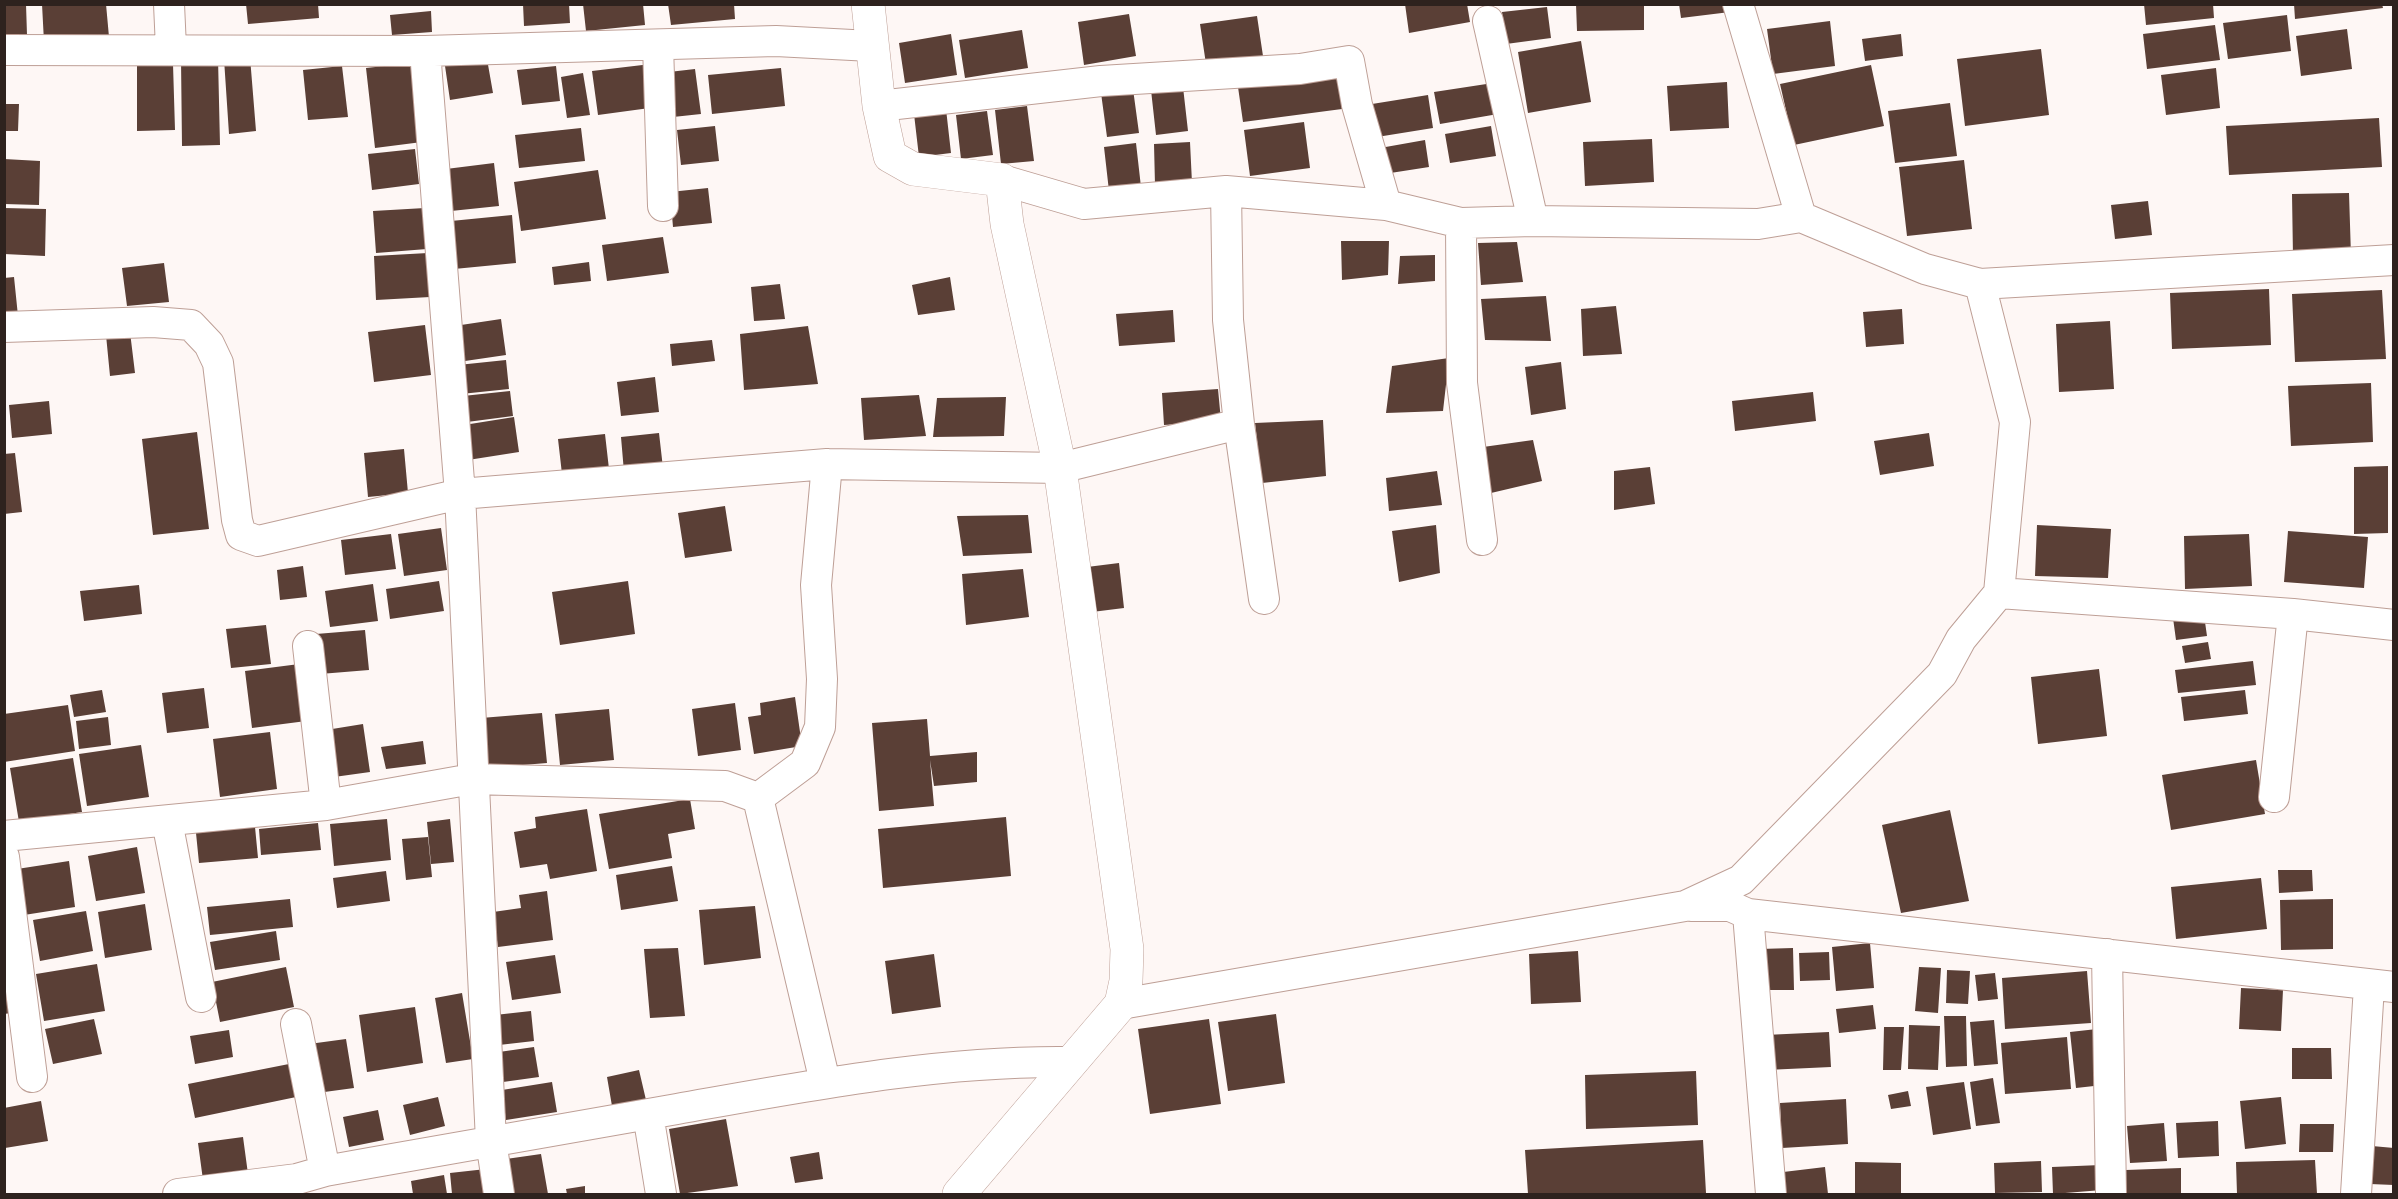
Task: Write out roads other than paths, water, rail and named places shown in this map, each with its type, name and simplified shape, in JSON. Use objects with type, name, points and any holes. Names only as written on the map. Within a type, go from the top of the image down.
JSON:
[{"type":"street","points":[[169,4],[171,48]]},
{"type":"street","points":[[868,4],[879,106],[890,156],[913,169],[1002,180],[1084,204],[1226,191],[1386,205],[1461,223],[1533,221],[1758,224],[1801,217],[1925,268],[1980,284],[2394,260]]},
{"type":"street","points":[[1738,4],[1801,217]]},
{"type":"street","points":[[1488,21],[1533,221]]},
{"type":"street","points":[[4,50],[171,48],[425,51],[776,41],[871,46]]},
{"type":"street","points":[[658,45],[663,206]]},
{"type":"street","points":[[425,51],[460,494],[491,1141],[499,1194]]},
{"type":"street","points":[[879,106],[1101,81],[1300,69],[1349,62],[1357,105],[1373,152],[1386,205]]},
{"type":"street","points":[[959,1194],[1120,1004],[1126,981],[1127,949],[1060,468],[1007,224],[1002,180]]},
{"type":"street","points":[[1226,191],[1228,320],[1239,424],[1264,599]]},
{"type":"street","points":[[1461,223],[1462,383],[1482,540]]},
{"type":"street","points":[[1686,906],[1741,880],[1942,674],[1961,639],[1999,593],[2014,422],[1980,284]]},
{"type":"street","points":[[4,327],[153,322],[191,325],[209,344],[218,363],[237,520],[241,535],[258,541],[460,494],[827,464],[1060,468],[1239,424]]},
{"type":"street","points":[[758,798],[805,763],[820,727],[822,679],[816,585],[827,464]]},
{"type":"street","points":[[1999,593],[2293,614],[2394,625]]},
{"type":"street","points":[[2274,797],[2293,614]]},
{"type":"street","points":[[308,646],[327,805]]},
{"type":"street","points":[[4,836],[327,805],[472,779],[725,786],[758,798]]},
{"type":"street","points":[[758,798],[825,1082]]},
{"type":"street","points":[[167,821],[201,997]]},
{"type":"street","points":[[4,857],[32,1077]]},
{"type":"street","points":[[1120,1004],[1686,906],[1730,906],[1748,914],[2381,986],[2356,1194]]},
{"type":"street","points":[[1748,914],[1771,1194]]},
{"type":"street","points":[[2107,954],[2111,1194]]},
{"type":"street","points":[[297,1024],[307,1181]]},
{"type":"street","points":[[178,1194],[307,1181],[491,1141],[825,1082],[938,1068],[1025,1061],[1072,1062]]},
{"type":"street","points":[[648,1114],[661,1194]]}]
